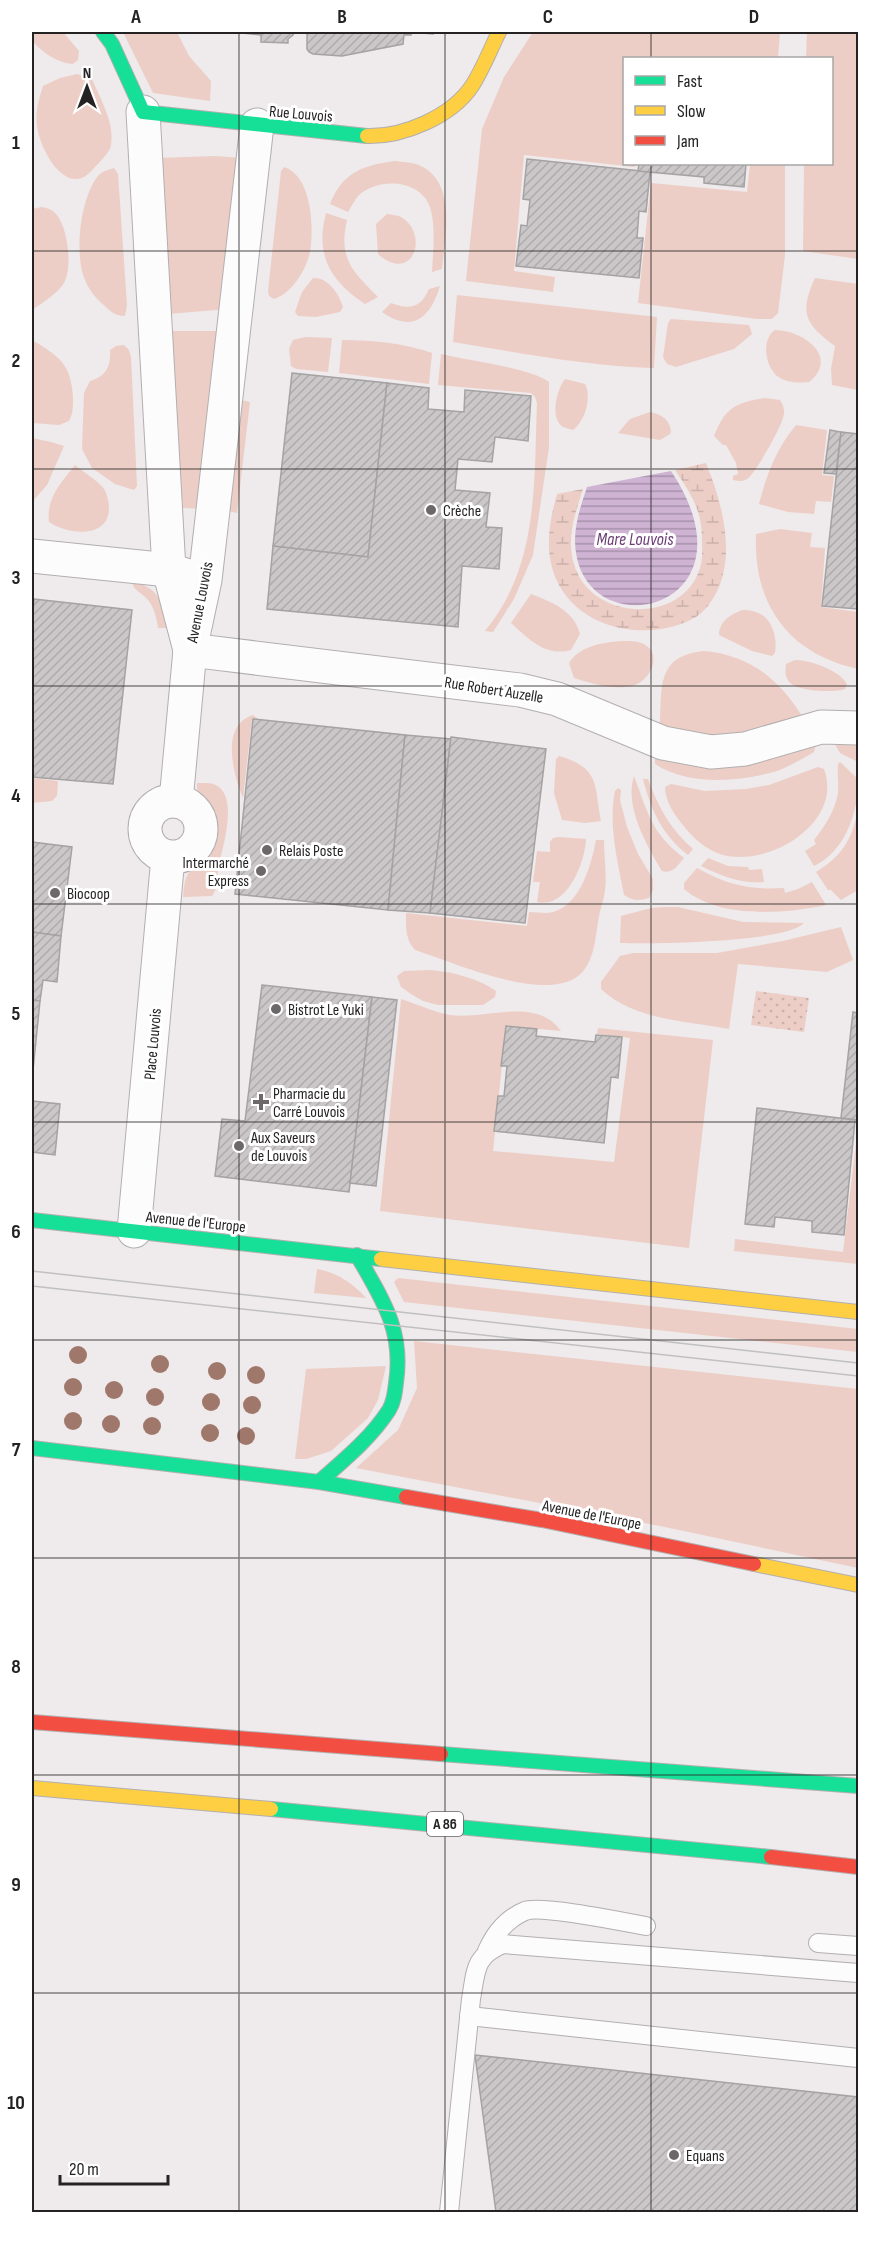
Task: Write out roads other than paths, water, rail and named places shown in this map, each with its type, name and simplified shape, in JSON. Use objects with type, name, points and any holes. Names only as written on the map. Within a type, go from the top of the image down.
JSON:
[{"type":"main road","points":[[103,32],[112,44],[143,112]]},
{"type":"main road","name":"Rue Louvois","points":[[143,112],[370,136],[416,128],[446,112],[471,87],[498,32]]},
{"type":"main road","name":"Avenue de l'Europe","points":[[32,1220],[858,1312]]},
{"type":"main road","points":[[319,1482],[367,1437],[391,1408],[396,1382],[400,1353],[395,1326],[390,1312],[357,1255]]},
{"type":"main road","name":"Avenue de l'Europe","points":[[32,1448],[319,1482],[542,1520],[858,1585]]},
{"type":"main road","points":[[32,1722],[858,1786]]},
{"type":"main road","name":"A 86","points":[[32,1788],[332,1813],[858,1867]]},
{"type":"street","name":"Avenue Louvois","points":[[143,112],[169,570],[190,650]]},
{"type":"street","name":"Avenue Louvois","points":[[190,650],[206,580],[258,125]]},
{"type":"street","points":[[32,556],[169,570],[206,580]]},
{"type":"street","name":"Rue Robert Auzelle","points":[[190,650],[520,690],[557,699],[663,743],[711,752],[745,749],[821,727],[858,728]]},
{"type":"street","name":"Place Louvois","points":[[134,1231],[168,856],[159,854],[152,848],[146,839],[144,830],[150,812],[157,805],[176,801],[190,650]]},
{"type":"lane","points":[[449,2212],[469,2016],[477,1965],[495,1934],[509,1920],[527,1910],[553,1911],[646,1926]]},
{"type":"lane","points":[[818,1942],[858,1947]]},
{"type":"lane","points":[[487,1951],[503,1944],[858,1973]]},
{"type":"lane","points":[[469,2016],[858,2058]]},
{"type":"water","name":"Mare Louvois","points":[[671,471],[694,519],[696,557],[682,585],[659,601],[631,605],[604,597],[584,576],[575,541],[577,520],[587,487]]},
{"type":"tram line","points":[[32,1271],[858,1363]]},
{"type":"tram line","points":[[32,1286],[858,1376]]},
{"type":"place","name":"Crèche","points":[[431,510]]},
{"type":"place","name":"Relais Poste","points":[[267,850]]},
{"type":"place","name":"Intermarché Express","points":[[261,871]]},
{"type":"place","name":"Biocoop","points":[[55,893]]},
{"type":"place","name":"Bistrot Le Yuki","points":[[276,1009]]},
{"type":"place","name":"Pharmacie du Carré Louvois","points":[[261,1102]]},
{"type":"place","name":"Aux Saveurs de Louvois","points":[[239,1146]]},
{"type":"place","name":"Equans","points":[[674,2155]]}]
